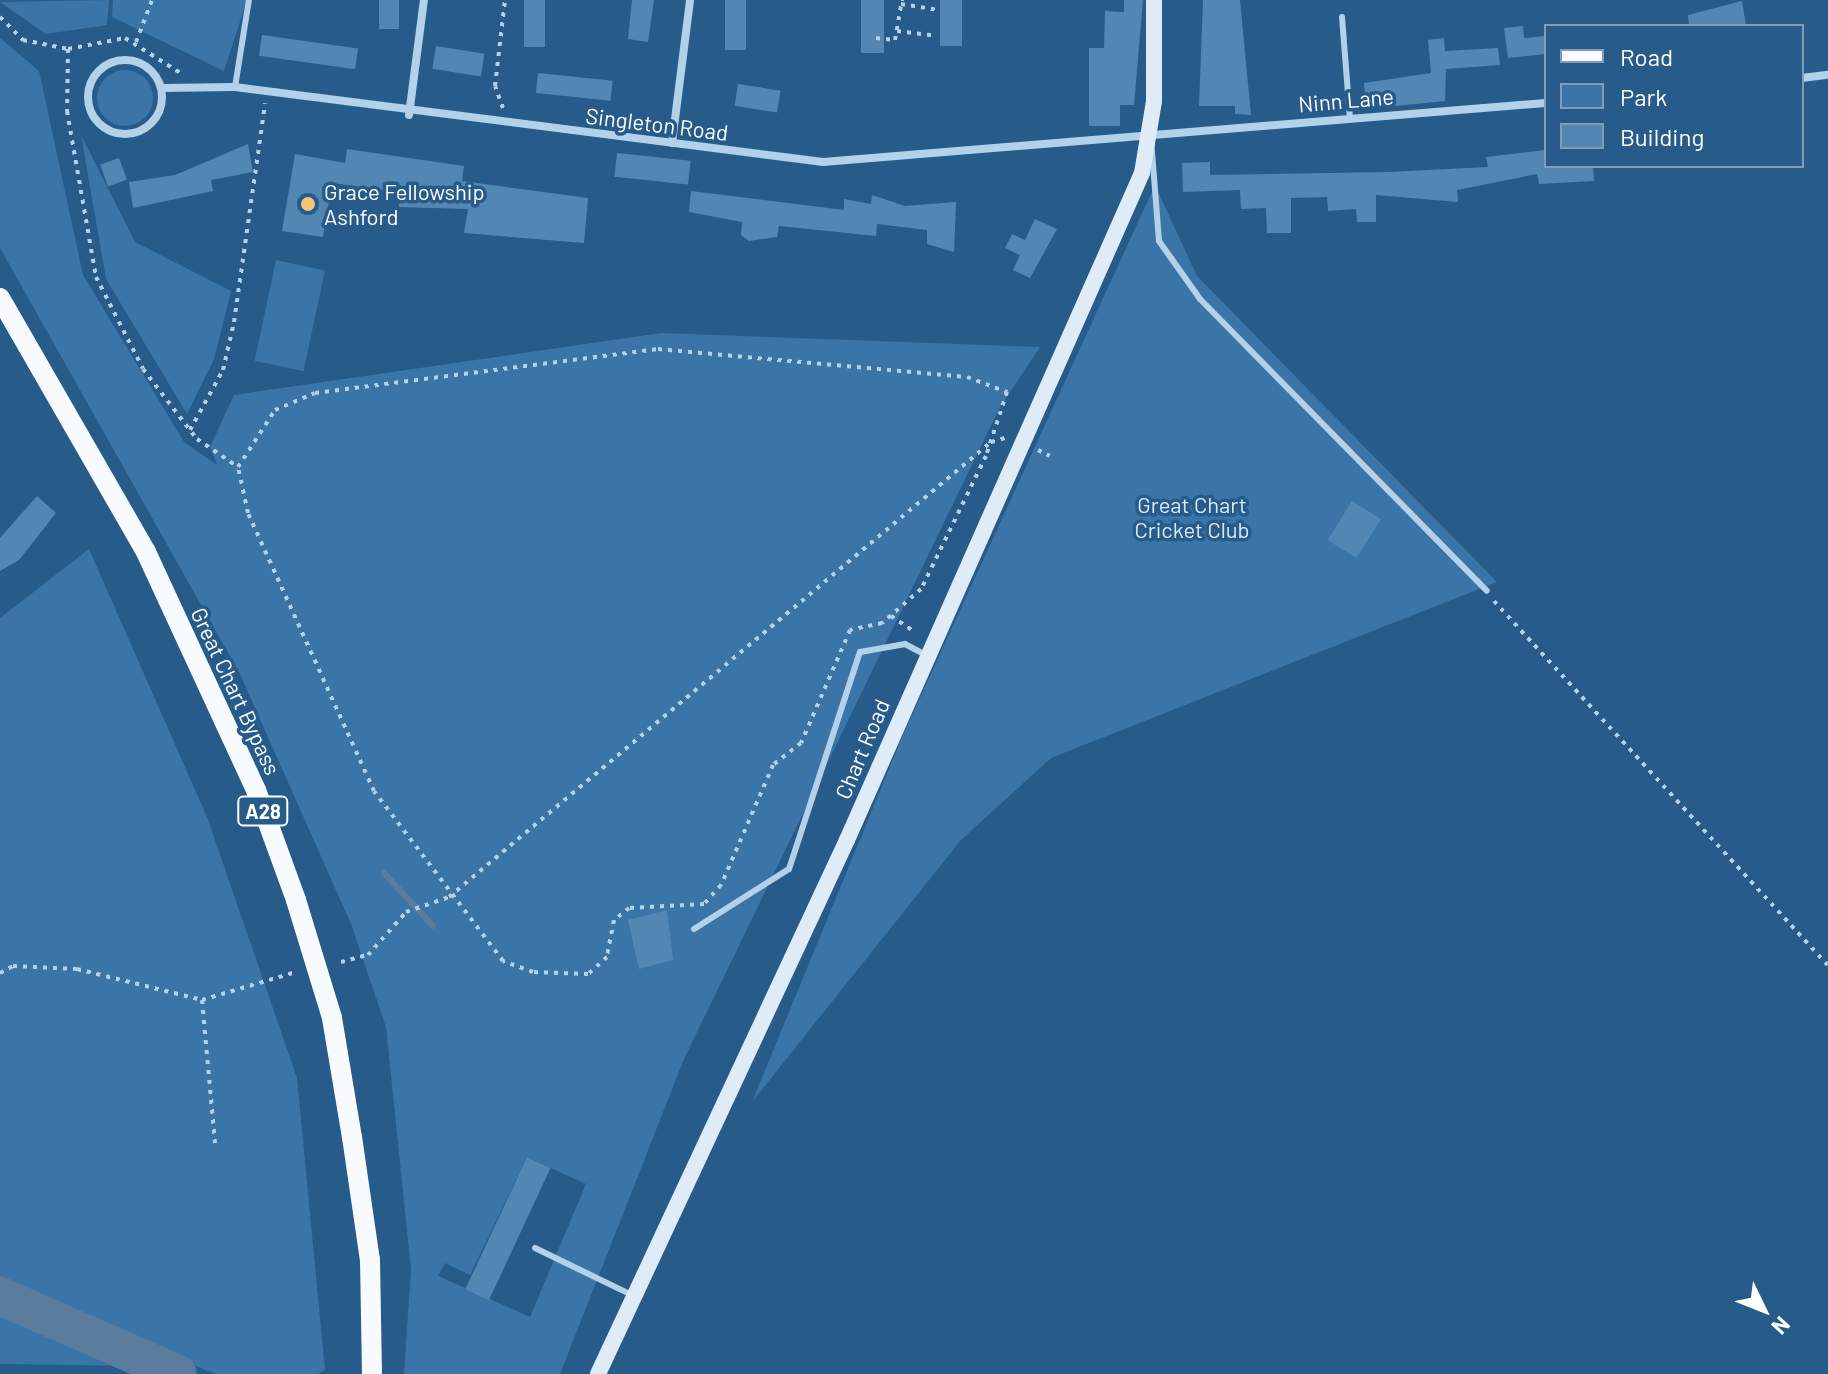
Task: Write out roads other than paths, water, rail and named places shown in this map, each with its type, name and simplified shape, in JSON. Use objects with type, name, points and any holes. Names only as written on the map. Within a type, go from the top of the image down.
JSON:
[{"type":"main road","name":"Great Chart Bypass","points":[[0,298],[146,552],[256,790],[296,900],[332,1018],[352,1137],[370,1260],[372,1374]]},
{"type":"street","points":[[409,115],[424,0]]},
{"type":"street","points":[[672,143],[690,0]]},
{"type":"street","name":"Chart Road","points":[[598,1374],[1142,173],[1149,134],[1154,0]]},
{"type":"street","points":[[120,60],[139,62],[162,88],[159,114],[137,133],[112,132],[88,105],[95,75],[120,60]]},
{"type":"street","points":[[1804,78],[1828,75]]},
{"type":"street","name":"Singleton Road","points":[[162,88],[235,87],[409,115],[823,162],[1149,134]]},
{"type":"street","name":"Ninn Lane","points":[[1149,134],[1544,103]]},
{"type":"lane","points":[[235,87],[249,0]]},
{"type":"lane","points":[[1342,17],[1350,118]]},
{"type":"lane","points":[[1149,134],[1159,241],[1200,299],[1487,591]]},
{"type":"lane","points":[[694,929],[789,869],[860,652],[905,644],[928,649]]},
{"type":"lane","points":[[535,1248],[635,1297]]},
{"type":"waterway","points":[[384,873],[433,926]]},
{"type":"waterway","points":[[0,1296],[178,1374]]},
{"type":"place","name":"Grace Fellowship Ashford","points":[[308,204]]},
{"type":"park label","name":"Great Chart Cricket Club","points":[[1192,516]]}]
